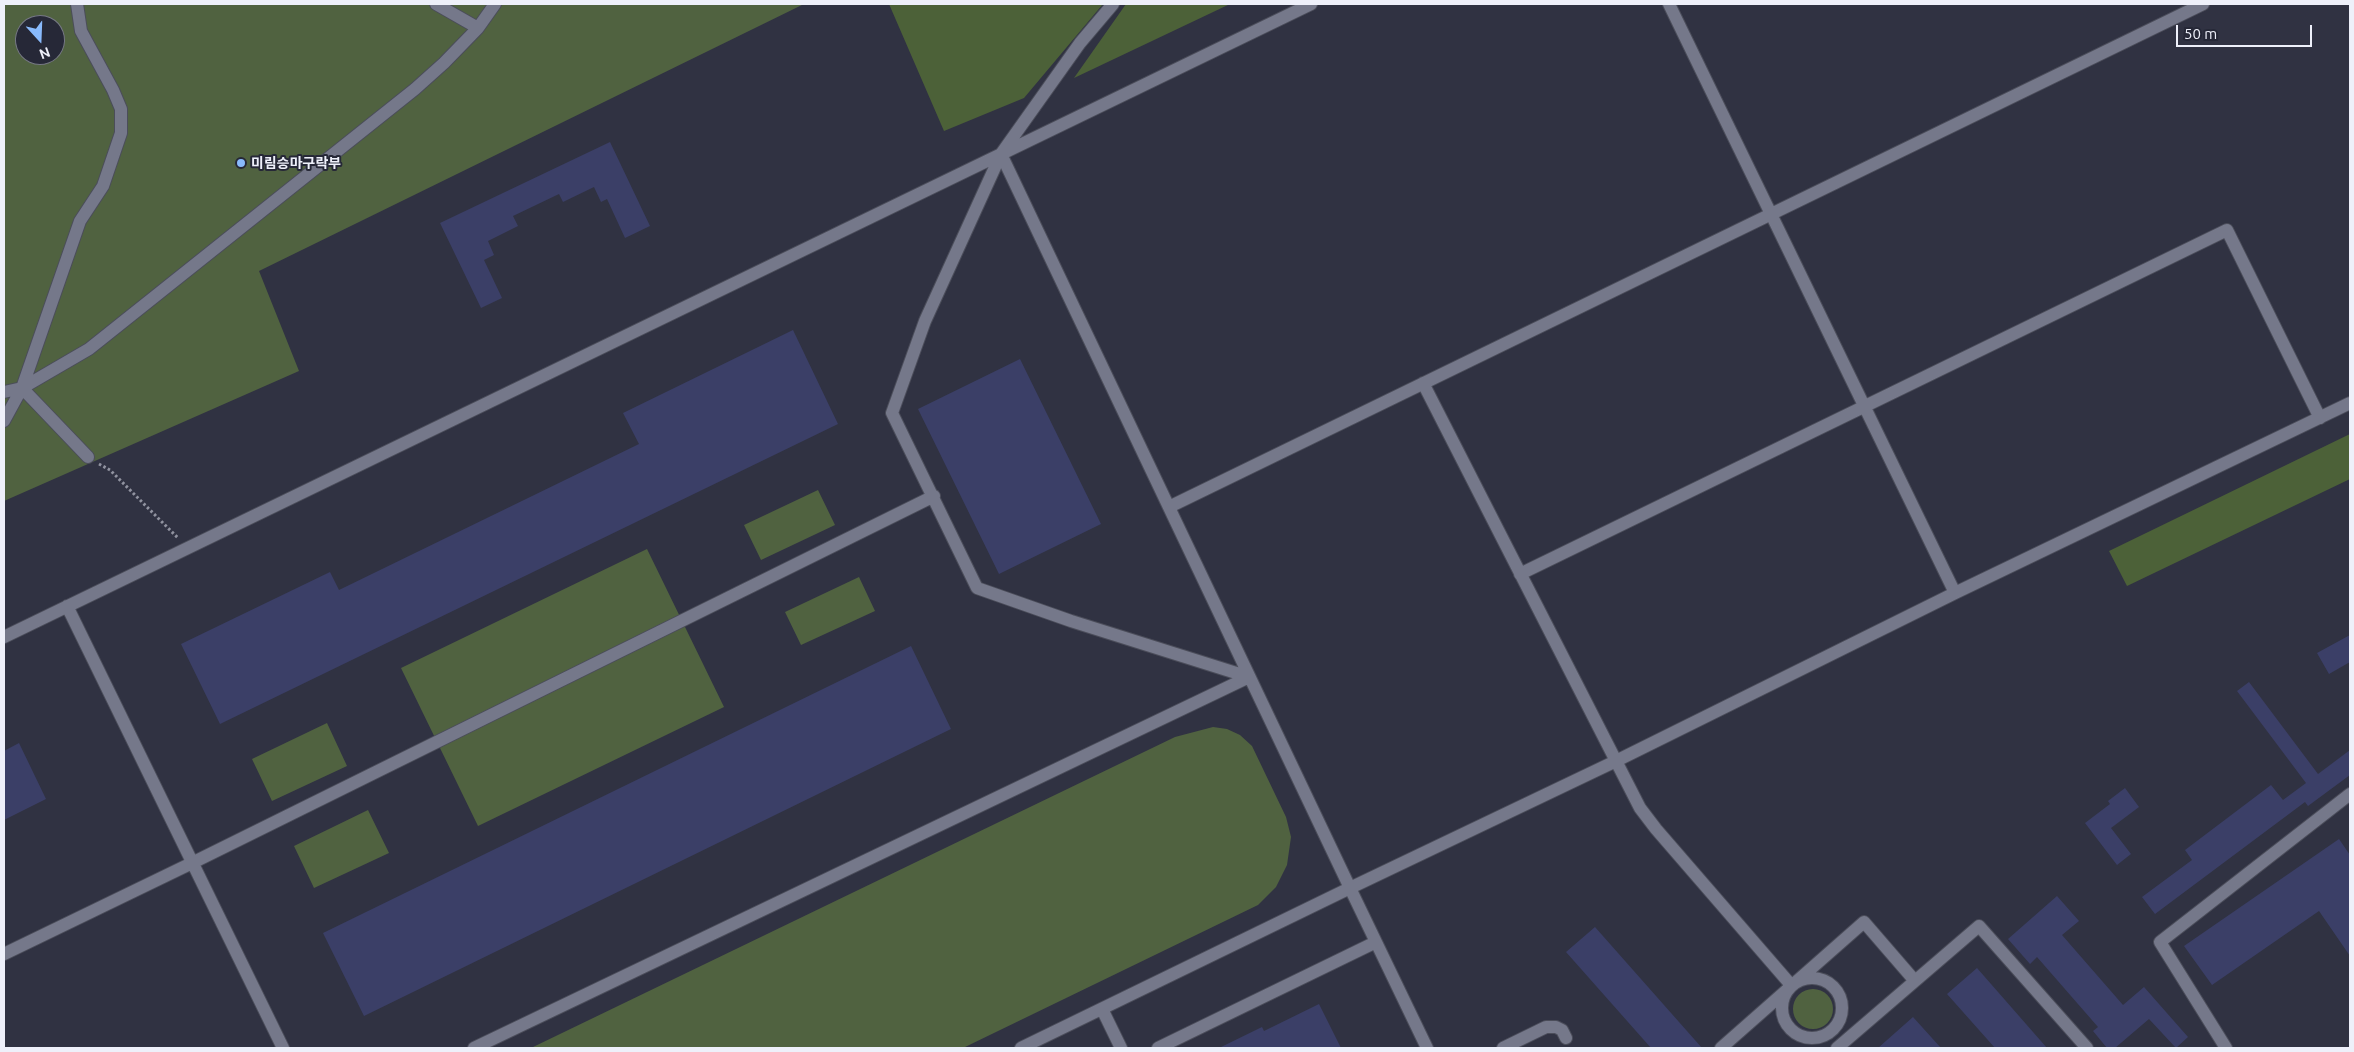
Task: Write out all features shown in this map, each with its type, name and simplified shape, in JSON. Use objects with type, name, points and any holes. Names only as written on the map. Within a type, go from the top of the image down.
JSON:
[{"type":"street","points":[[4,421],[22,388],[80,221],[103,186],[121,133],[120,109],[113,90],[81,31],[77,4]]},
{"type":"street","points":[[436,4],[478,28]]},
{"type":"street","points":[[4,392],[22,388],[89,349],[415,89],[478,28],[496,4]]},
{"type":"street","points":[[1113,4],[1080,43],[1001,154],[925,321],[892,413],[934,496],[977,588],[1072,621],[1249,677]]},
{"type":"street","points":[[4,637],[1311,4]]},
{"type":"street","points":[[1670,4],[1955,593]]},
{"type":"street","points":[[1168,507],[2203,4]]},
{"type":"street","points":[[1001,154],[1427,1048]]},
{"type":"street","points":[[1520,574],[2227,230],[2320,418]]},
{"type":"street","points":[[1423,383],[1630,792],[1656,830],[1791,985]]},
{"type":"street","points":[[22,388],[88,457]]},
{"type":"street","points":[[1021,1048],[1350,888],[1616,762],[1955,593],[2350,403]]},
{"type":"street","points":[[4,954],[934,496]]},
{"type":"street","points":[[68,606],[283,1048]]},
{"type":"street","points":[[474,1048],[1249,677]]},
{"type":"street","points":[[2226,1048],[2160,942],[2350,794]]},
{"type":"street","points":[[1721,1048],[1864,922],[1915,981]]},
{"type":"street","points":[[1834,1030],[1841,1045],[1979,926],[2087,1048]]},
{"type":"street","points":[[1158,1048],[1376,942]]},
{"type":"street","points":[[1816,978],[1829,983],[1838,992],[1843,1005],[1841,1018],[1834,1030],[1822,1038],[1808,1039],[1795,1034],[1785,1024],[1781,1011],[1783,997],[1791,985],[1803,979],[1816,978]]},
{"type":"street","points":[[1102,1009],[1121,1048]]},
{"type":"street","points":[[1504,1048],[1546,1027],[1556,1026],[1562,1030],[1566,1038]]},
{"type":"path","points":[[88,457],[110,470],[188,548]]},
{"type":"green space","name":"미림승마구락부","points":[[4,4],[804,4],[259,271],[299,371],[4,501]]},
{"type":"green space","points":[[889,4],[1103,4],[1024,98],[944,131]]},
{"type":"green space","points":[[1126,4],[1230,4],[1074,78]]},
{"type":"green space","points":[[2350,434],[2350,479],[2127,586],[2109,551]]},
{"type":"green space","points":[[818,490],[835,525],[761,560],[744,525]]},
{"type":"green space","points":[[647,549],[724,707],[478,826],[401,668]]},
{"type":"green space","points":[[859,577],[875,611],[801,645],[785,612]]},
{"type":"green space","points":[[327,723],[347,766],[272,801],[252,759]]},
{"type":"green space","points":[[1213,727],[1227,729],[1240,735],[1252,746],[1286,817],[1291,837],[1287,865],[1276,887],[1258,905],[963,1048],[531,1048],[1175,737]]},
{"type":"green space","points":[[368,810],[389,853],[314,888],[294,846]]},
{"type":"green space","points":[[1817,989],[1824,992],[1830,998],[1833,1009],[1832,1017],[1824,1026],[1817,1029],[1809,1029],[1802,1026],[1794,1017],[1793,1005],[1796,998],[1805,990]]},
{"type":"building","points":[[610,142],[650,226],[625,238],[607,199],[601,202],[594,187],[563,202],[559,194],[513,216],[518,226],[488,241],[494,255],[484,260],[502,298],[481,308],[440,223]]},
{"type":"building","points":[[793,330],[838,424],[220,724],[181,644],[330,572],[339,590],[639,444],[623,413]]},
{"type":"building","points":[[1020,359],[1101,524],[999,574],[918,409]]},
{"type":"building","points":[[2350,635],[2350,662],[2329,674],[2317,653]]},
{"type":"building","points":[[911,646],[951,729],[364,1016],[323,933]]},
{"type":"building","points":[[2249,682],[2318,774],[2350,750],[2350,775],[2308,806],[2305,802],[2155,914],[2142,897],[2192,860],[2185,850],[2271,785],[2283,800],[2306,783],[2237,691]]},
{"type":"building","points":[[19,743],[46,799],[4,820],[4,751]]},
{"type":"building","points":[[2125,788],[2139,807],[2111,828],[2131,854],[2117,865],[2085,823],[2110,804],[2108,801]]},
{"type":"building","points":[[2339,839],[2350,855],[2350,956],[2319,911],[2212,985],[2184,946]]},
{"type":"building","points":[[2057,896],[2079,921],[2062,935],[2123,1005],[2144,987],[2188,1037],[2176,1048],[2149,1019],[2115,1048],[2107,1048],[2093,1031],[2098,1027],[2037,957],[2030,964],[2008,939]]},
{"type":"building","points":[[1595,927],[1702,1048],[1651,1048],[1566,952]]},
{"type":"building","points":[[1977,968],[2047,1048],[1995,1048],[1947,994]]},
{"type":"building","points":[[1319,1004],[1341,1048],[1219,1048],[1262,1027],[1264,1031]]},
{"type":"building","points":[[1913,1017],[1941,1048],[1878,1048]]},
{"type":"place","name":"미림승마구락부","points":[[241,163]]}]
